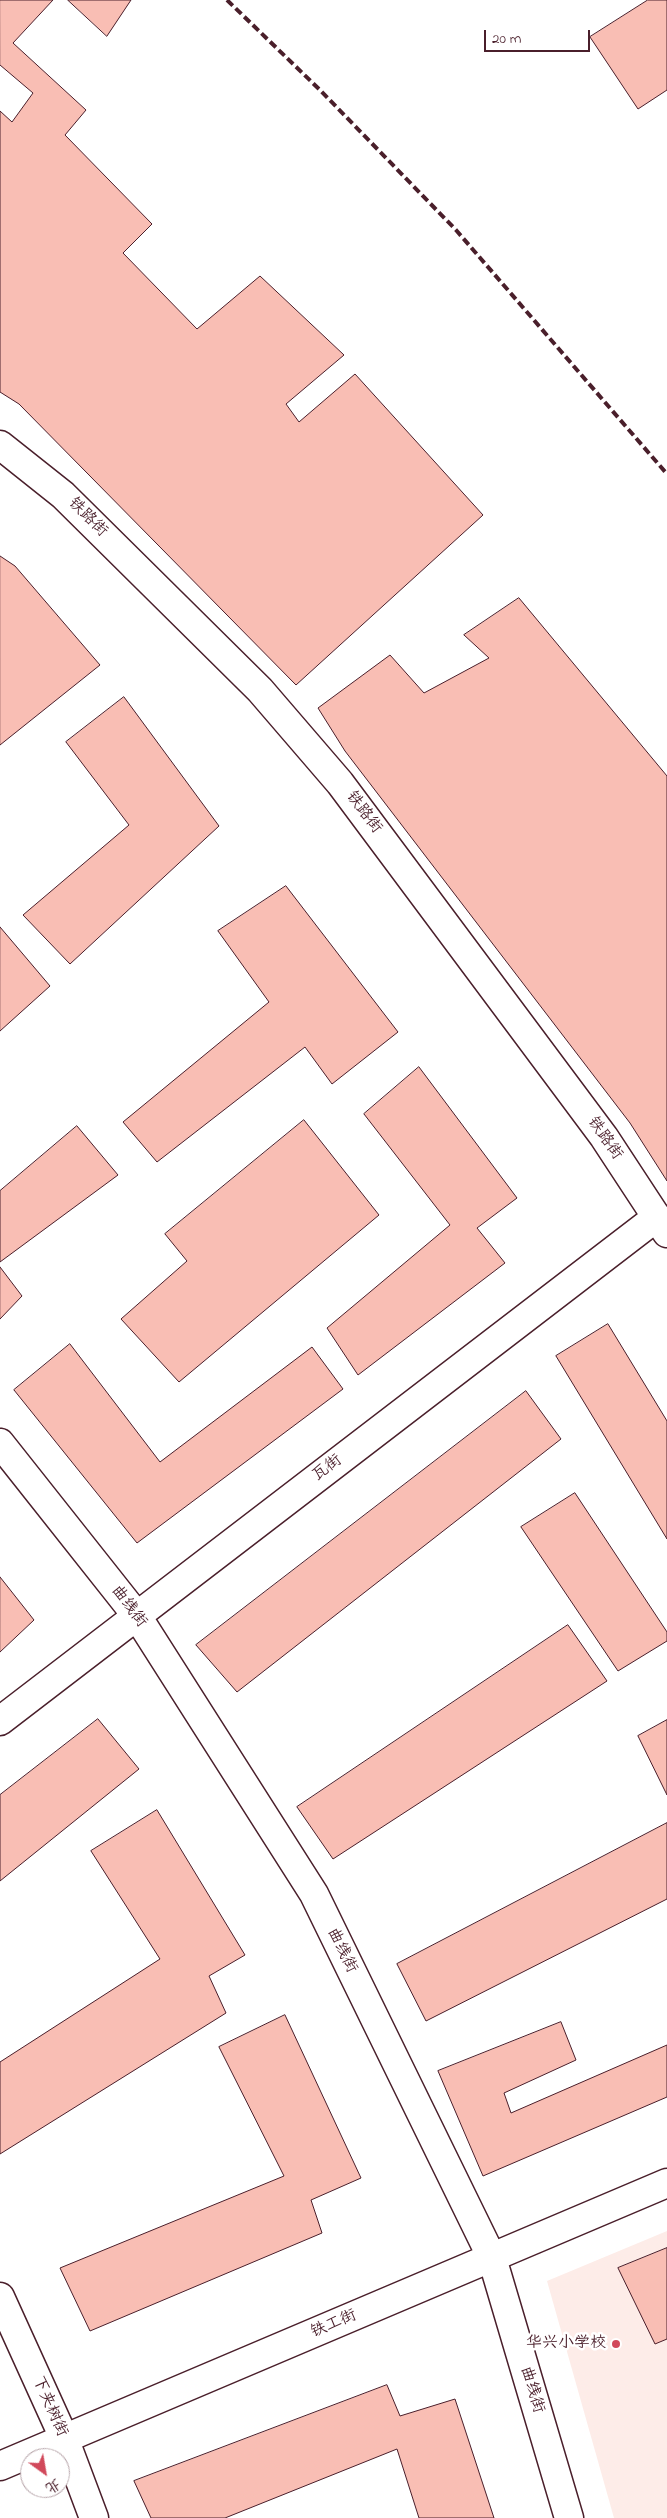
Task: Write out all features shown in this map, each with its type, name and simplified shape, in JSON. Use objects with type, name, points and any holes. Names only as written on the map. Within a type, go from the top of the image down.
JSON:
[{"type":"street","name":"铁路街","points":[[0,444],[63,495],[260,690],[340,783],[604,1137],[662,1225]]},
{"type":"street","name":"瓦街","points":[[0,1721],[137,1616],[662,1225]]},
{"type":"street","name":"曲线街","points":[[0,1442],[137,1616],[314,1894],[492,2258],[569,2518]]},
{"type":"street","name":"铁工街","points":[[0,2466],[667,2183]]},
{"type":"street","name":"下夹树街","points":[[0,2297],[64,2438],[94,2518]]},
{"type":"shaded area","name":"华兴小学校","points":[[667,2231],[667,2518],[614,2518],[547,2281]]},
{"type":"building","points":[[0,0],[53,0],[13,43],[86,110],[65,135],[152,224],[123,253],[197,329],[260,276],[344,355],[286,404],[299,422],[355,374],[483,515],[296,685],[19,404],[0,392],[0,111],[12,122],[33,93],[0,65]]},
{"type":"building","points":[[68,0],[131,0],[107,36]]},
{"type":"building","points":[[648,0],[667,0],[667,90],[638,109],[590,37]]},
{"type":"building","points":[[0,556],[15,566],[100,665],[0,745]]},
{"type":"building","points":[[519,598],[667,776],[667,1181],[630,1123],[345,751],[318,708],[390,655],[424,693],[489,658],[464,635]]},
{"type":"building","points":[[124,697],[219,826],[70,964],[23,915],[129,825],[66,742]]},
{"type":"building","points":[[286,886],[398,1032],[332,1084],[305,1047],[157,1162],[123,1122],[269,1002],[218,931]]},
{"type":"building","points":[[0,927],[50,986],[0,1031]]},
{"type":"building","points":[[419,1067],[517,1198],[477,1228],[505,1263],[358,1375],[327,1328],[450,1225],[364,1114]]},
{"type":"building","points":[[304,1120],[379,1215],[179,1382],[121,1319],[187,1261],[165,1234]]},
{"type":"building","points":[[77,1126],[118,1175],[0,1262],[0,1191]]},
{"type":"building","points":[[0,1267],[22,1296],[0,1319]]},
{"type":"building","points":[[608,1324],[667,1421],[667,1539],[556,1356]]},
{"type":"building","points":[[70,1344],[160,1462],[312,1347],[343,1389],[137,1543],[14,1390]]},
{"type":"building","points":[[526,1391],[561,1439],[237,1692],[196,1645]]},
{"type":"building","points":[[575,1493],[667,1632],[667,1641],[618,1671],[521,1527]]},
{"type":"building","points":[[0,1577],[34,1620],[0,1652]]},
{"type":"building","points":[[568,1625],[607,1681],[333,1859],[297,1807]]},
{"type":"building","points":[[98,1719],[139,1769],[0,1881],[0,1795]]},
{"type":"building","points":[[667,1720],[667,1795],[638,1736]]},
{"type":"building","points":[[157,1810],[245,1955],[209,1976],[226,2013],[0,2154],[0,2062],[160,1959],[91,1851]]},
{"type":"building","points":[[667,1823],[667,1899],[426,2021],[397,1964]]},
{"type":"building","points":[[285,2015],[361,2178],[311,2200],[322,2233],[90,2331],[60,2268],[284,2176],[219,2047]]},
{"type":"building","points":[[561,2022],[576,2060],[504,2093],[511,2113],[667,2045],[667,2097],[483,2176],[438,2071]]},
{"type":"building","points":[[667,2248],[667,2339],[655,2344],[618,2268]]},
{"type":"building","points":[[387,2385],[400,2416],[455,2399],[494,2518],[419,2518],[397,2449],[225,2518],[151,2518],[134,2481]]},
{"type":"railway","points":[[227,0],[320,90],[456,230],[667,474]]},
{"type":"place","name":"华兴小学校","points":[[616,2344]]}]
